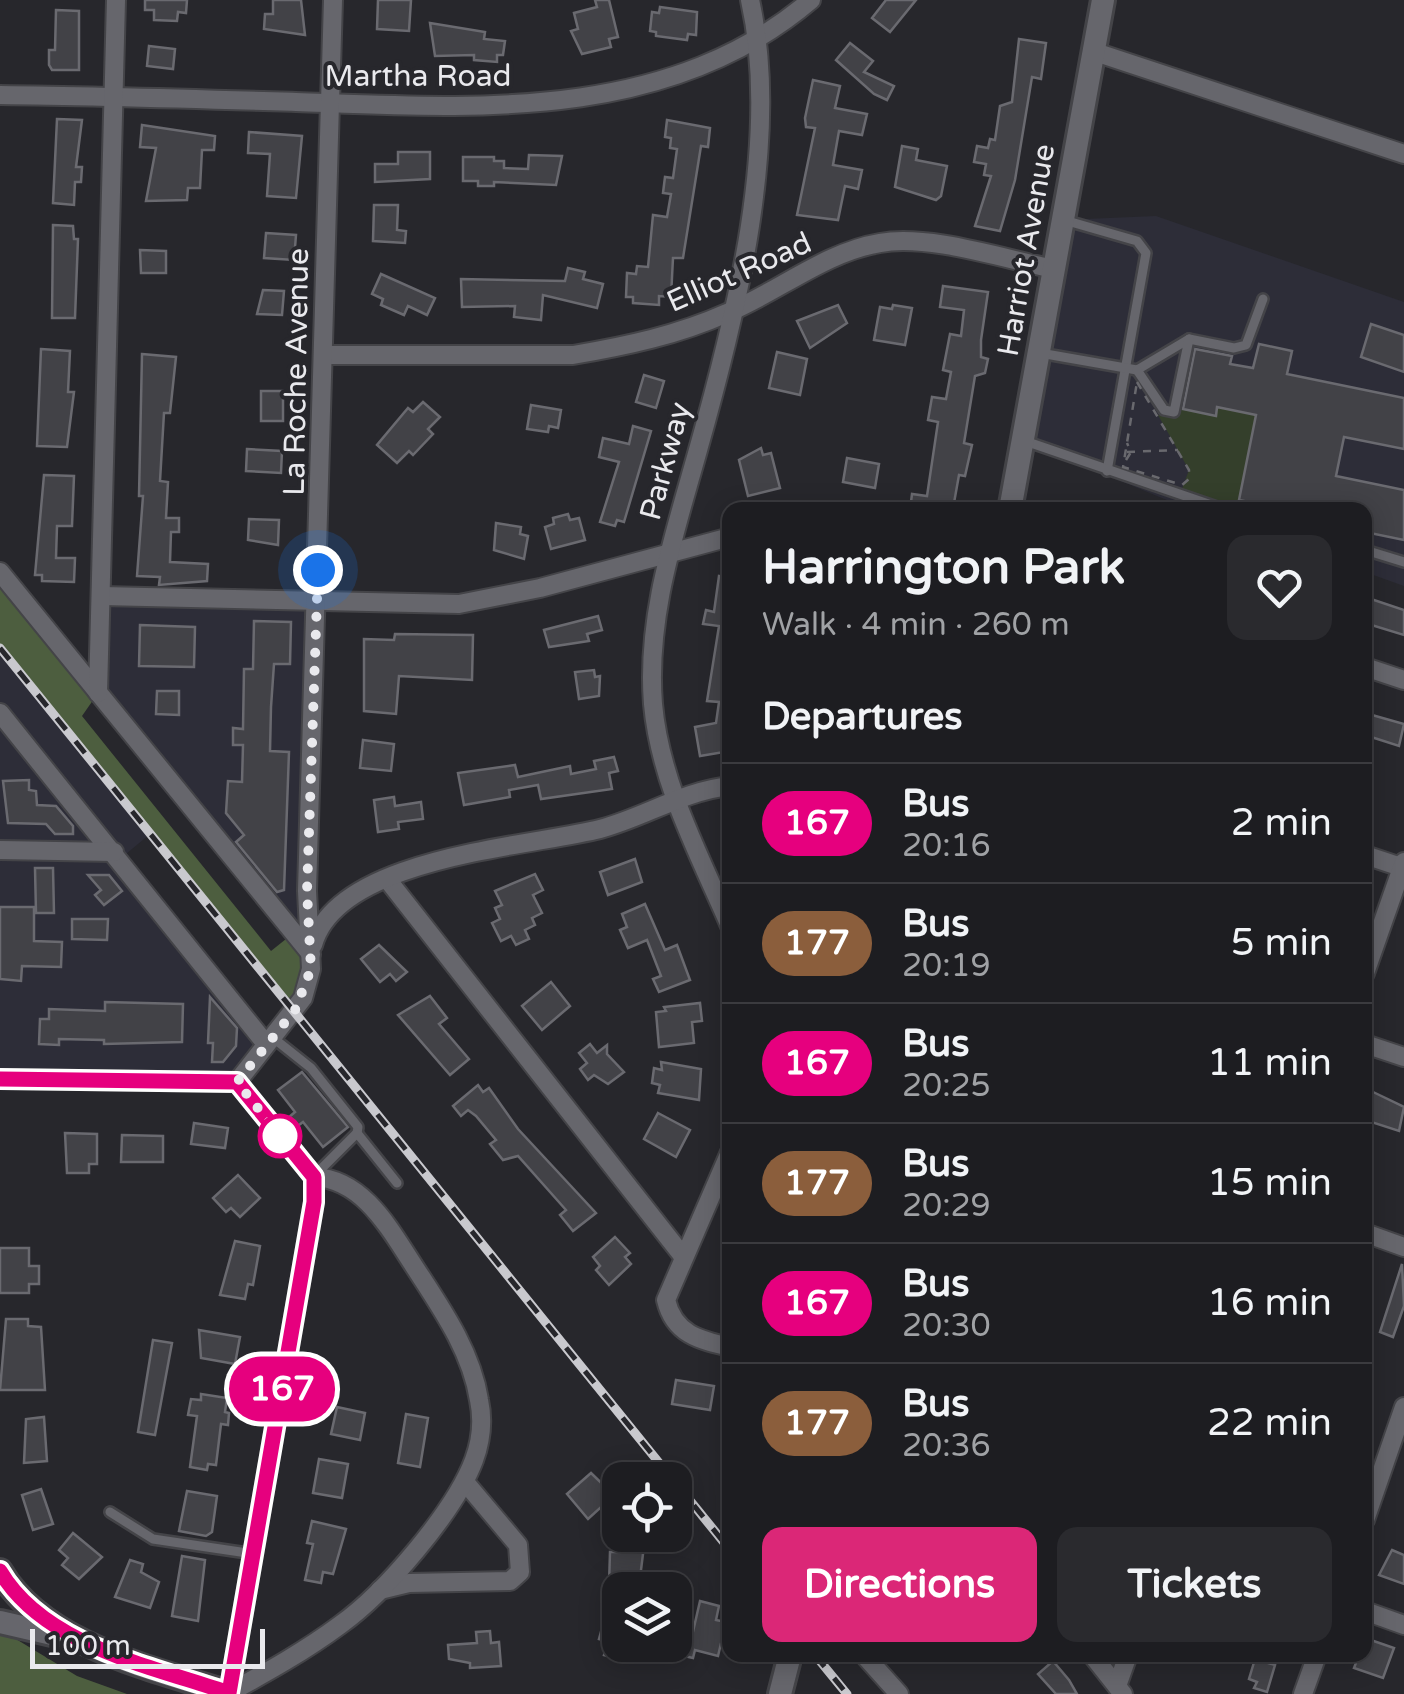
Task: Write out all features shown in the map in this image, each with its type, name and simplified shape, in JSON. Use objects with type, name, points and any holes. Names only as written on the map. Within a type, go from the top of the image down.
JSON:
[{"type":"street","points":[[98,693],[116,0]]},
{"type":"street","name":"La Roche Avenue","points":[[237,1082],[302,998],[311,954],[307,891],[333,0]]},
{"type":"street","name":"Parkway","points":[[722,907],[676,798],[659,744],[653,690],[657,612],[668,556],[746,244],[758,141],[759,40],[750,0]]},
{"type":"street","name":"Martha Road","points":[[0,96],[498,108],[612,94],[700,68],[759,40],[810,0]]},
{"type":"street","name":"Harriot Avenue","points":[[1011,502],[1102,0]]},
{"type":"street","points":[[1092,51],[1404,154]]},
{"type":"street","name":"Elliot Road","points":[[324,355],[572,355],[678,332],[731,312],[798,276],[880,243],[906,242],[1054,269]]},
{"type":"street","points":[[102,596],[459,604],[668,556],[722,539]]},
{"type":"street","points":[[0,572],[311,954]]},
{"type":"street","points":[[1372,669],[1404,680]]},
{"type":"street","points":[[0,713],[269,1040]]},
{"type":"street","points":[[311,954],[315,938],[336,910],[386,880],[439,858],[602,828],[676,798],[722,788]]},
{"type":"street","points":[[0,850],[114,852]]},
{"type":"street","points":[[1372,857],[1403,866],[1372,953]]},
{"type":"street","points":[[386,880],[682,1255]]},
{"type":"street","points":[[1372,1046],[1404,1057]]},
{"type":"street","points":[[0,1079],[237,1082],[314,1177],[314,1202],[231,1694]]},
{"type":"street","points":[[722,1169],[666,1300],[680,1330],[722,1343]]},
{"type":"street","points":[[231,1694],[343,1624],[377,1591],[465,1482],[476,1457],[480,1403],[454,1329],[391,1230],[354,1188],[335,1178],[314,1177]]},
{"type":"street","points":[[1372,1236],[1404,1247]]},
{"type":"street","points":[[1372,1502],[1400,1430],[1404,1407]]},
{"type":"street","points":[[377,1591],[409,1582],[510,1581],[520,1572],[518,1546],[465,1482]]},
{"type":"street","points":[[3,1584],[95,1646]]},
{"type":"street","points":[[1372,1614],[1404,1625]]},
{"type":"street","points":[[0,1622],[95,1646],[231,1694]]},
{"type":"street","points":[[780,1694],[788,1662]]},
{"type":"street","points":[[870,1662],[899,1694]]},
{"type":"street","points":[[1098,1662],[1120,1690]]},
{"type":"street","points":[[1120,1690],[1126,1662]]},
{"type":"street","points":[[1303,1694],[1314,1662]]},
{"type":"lane","points":[[1062,220],[1137,241],[1143,247],[1107,471]]},
{"type":"lane","points":[[1038,352],[1136,370],[1190,339],[1234,348],[1246,345],[1263,299]]},
{"type":"lane","points":[[1136,370],[1164,410],[1174,412],[1190,339]]},
{"type":"lane","points":[[1022,440],[1202,502]]},
{"type":"lane","points":[[1372,552],[1404,562]]},
{"type":"lane","points":[[269,1040],[312,1068],[358,1127],[357,1133],[314,1177]]},
{"type":"lane","points":[[357,1133],[397,1183]]},
{"type":"lane","points":[[110,1512],[153,1539],[254,1554]]},
{"type":"path","points":[[1137,382],[1178,450],[1190,474],[1182,485],[1123,467],[1137,382]]},
{"type":"path","points":[[1128,452],[1178,450]]},
{"type":"shaded area","points":[[1156,216],[1404,302],[1404,586],[1372,575],[1372,502],[1172,502],[1022,440],[1062,220]]},
{"type":"shaded area","points":[[102,596],[317,603],[311,954],[98,693]]},
{"type":"shaded area","points":[[0,648],[150,834],[120,859],[266,1044],[237,1082],[0,1079]]},
{"type":"green space","points":[[1217,407],[1279,419],[1253,434],[1239,502],[1201,502],[1179,497],[1189,470],[1158,415],[1178,408],[1215,416]]},
{"type":"green space","points":[[0,572],[98,693],[82,716],[271,951],[291,935],[311,954],[295,1010],[0,648]]},
{"type":"green space","points":[[6,1633],[77,1676],[127,1694],[0,1694],[0,1636]]},
{"type":"building","points":[[145,0],[187,0],[186,13],[178,12],[177,21],[154,20],[154,10],[145,10]]},
{"type":"building","points":[[273,0],[301,0],[305,35],[264,29],[265,14],[273,14]]},
{"type":"building","points":[[378,0],[411,0],[409,31],[377,29]]},
{"type":"building","points":[[595,0],[609,0],[618,37],[609,39],[611,47],[582,54],[571,31],[578,29],[574,13],[597,7]]},
{"type":"building","points":[[886,0],[916,0],[890,32],[872,18]]},
{"type":"building","points":[[660,7],[697,12],[696,35],[688,34],[687,40],[656,36],[656,32],[650,31],[652,12],[659,13]]},
{"type":"building","points":[[56,10],[79,11],[79,70],[52,70],[49,65],[49,50],[55,50]]},
{"type":"building","points":[[430,23],[485,32],[484,39],[505,41],[503,55],[497,55],[497,62],[474,60],[474,55],[435,56]]},
{"type":"building","points":[[1019,39],[1046,43],[1041,79],[1032,77],[1015,180],[1000,231],[975,226],[991,176],[984,175],[986,164],[974,162],[977,146],[988,148],[990,139],[995,140],[1000,106],[1012,102]]},
{"type":"building","points":[[850,43],[873,61],[864,72],[894,86],[887,100],[874,94],[836,60]]},
{"type":"building","points":[[149,46],[175,49],[173,69],[147,66]]},
{"type":"building","points":[[813,80],[840,86],[835,108],[867,114],[862,135],[839,131],[833,165],[862,170],[858,189],[845,186],[838,220],[797,215],[815,128],[806,127],[805,118]]},
{"type":"building","points":[[57,119],[82,120],[76,167],[82,167],[81,182],[75,182],[74,205],[53,203]]},
{"type":"building","points":[[667,120],[710,128],[708,147],[701,146],[683,258],[673,258],[671,297],[659,296],[659,305],[633,303],[633,297],[626,297],[627,273],[636,274],[637,266],[648,267],[653,215],[667,217],[671,194],[663,193],[665,177],[673,178],[677,149],[670,148],[671,138],[665,137]]},
{"type":"building","points":[[142,125],[215,136],[214,150],[202,150],[200,188],[188,188],[187,200],[146,201],[156,148],[140,147]]},
{"type":"building","points":[[249,132],[302,136],[296,198],[267,196],[270,154],[248,153]]},
{"type":"building","points":[[902,146],[918,149],[916,160],[947,166],[941,196],[936,200],[895,187]]},
{"type":"building","points":[[398,152],[430,152],[430,179],[375,182],[375,164],[398,164]]},
{"type":"building","points":[[529,155],[562,156],[556,185],[494,182],[494,186],[478,186],[478,181],[463,181],[463,157],[494,157],[494,161],[504,161],[504,168],[528,169]]},
{"type":"building","points":[[374,205],[398,205],[397,230],[406,231],[405,243],[373,241]]},
{"type":"building","points":[[53,225],[73,226],[74,239],[78,239],[75,318],[52,318]]},
{"type":"building","points":[[266,233],[296,235],[294,260],[264,258]]},
{"type":"building","points":[[140,250],[166,251],[166,273],[141,273]]},
{"type":"building","points":[[568,268],[585,272],[583,279],[603,284],[597,308],[543,295],[541,320],[514,317],[515,306],[462,307],[461,279],[565,281]]},
{"type":"building","points":[[381,274],[435,298],[427,315],[408,306],[404,315],[381,305],[383,299],[372,294]]},
{"type":"building","points":[[943,286],[988,292],[981,357],[988,359],[985,373],[975,376],[964,443],[972,445],[965,476],[959,475],[954,502],[911,502],[912,494],[927,496],[938,422],[928,420],[932,397],[946,399],[951,372],[943,370],[950,334],[961,336],[964,310],[940,307]]},
{"type":"building","points":[[263,290],[284,291],[282,315],[257,314]]},
{"type":"building","points":[[838,305],[847,323],[810,348],[797,321]]},
{"type":"building","points":[[893,305],[912,308],[905,345],[874,340],[880,307],[892,309]]},
{"type":"building","points":[[1371,324],[1404,335],[1404,372],[1361,357]]},
{"type":"building","points":[[1259,344],[1292,351],[1287,374],[1404,398],[1404,449],[1344,437],[1336,476],[1404,490],[1404,540],[1372,533],[1372,502],[1239,500],[1256,415],[1217,407],[1216,416],[1183,409],[1195,349],[1232,356],[1230,364],[1253,368]]},
{"type":"building","points":[[41,349],[70,351],[68,392],[74,392],[67,447],[37,446]]},
{"type":"building","points":[[777,352],[807,359],[800,395],[769,388]]},
{"type":"building","points":[[142,354],[176,357],[170,413],[164,413],[160,481],[168,482],[166,518],[179,518],[179,532],[171,532],[170,562],[208,564],[207,581],[159,585],[160,577],[137,576],[143,496],[139,496]]},
{"type":"building","points":[[644,375],[664,381],[656,408],[636,402]]},
{"type":"building","points":[[261,391],[283,391],[283,421],[261,421]]},
{"type":"building","points":[[423,402],[440,417],[428,429],[433,434],[413,455],[409,451],[397,463],[377,445],[408,408],[413,412]]},
{"type":"building","points":[[531,405],[561,410],[558,428],[549,426],[548,432],[527,429]]},
{"type":"building","points":[[633,426],[651,431],[624,522],[617,520],[615,526],[600,522],[619,462],[599,457],[603,438],[629,444]]},
{"type":"building","points":[[761,448],[763,455],[771,453],[780,488],[748,496],[739,460]]},
{"type":"building","points":[[247,449],[282,451],[281,473],[246,471]]},
{"type":"building","points":[[847,458],[879,464],[875,488],[843,482]]},
{"type":"building","points":[[44,475],[74,476],[72,526],[57,526],[56,558],[75,558],[74,582],[42,581],[42,575],[35,575]]},
{"type":"building","points":[[568,514],[570,520],[579,518],[585,540],[551,549],[545,527],[554,524],[553,518]]},
{"type":"building","points":[[249,519],[279,520],[278,545],[248,540]]},
{"type":"building","points":[[496,523],[521,527],[520,534],[528,536],[524,559],[494,550]]},
{"type":"building","points":[[719,576],[722,577],[722,752],[700,756],[695,727],[716,723],[719,702],[707,701],[719,626],[703,624],[706,610],[714,612]]},
{"type":"building","points":[[1372,599],[1404,610],[1404,635],[1372,625]]},
{"type":"building","points":[[598,616],[602,630],[587,634],[589,641],[549,647],[544,630]]},
{"type":"building","points":[[254,621],[291,622],[290,664],[274,664],[271,707],[270,751],[289,752],[284,890],[277,892],[236,842],[244,835],[226,813],[228,781],[242,782],[243,745],[233,745],[233,728],[243,729],[244,669],[253,669]]},
{"type":"building","points":[[140,625],[195,627],[194,667],[139,666]]},
{"type":"building","points":[[395,634],[473,635],[472,680],[399,676],[396,714],[364,711],[364,639],[394,640]]},
{"type":"building","points":[[594,670],[595,677],[600,676],[599,696],[579,699],[575,672]]},
{"type":"building","points":[[157,691],[179,691],[179,715],[156,714]]},
{"type":"building","points":[[1372,715],[1404,724],[1399,746],[1372,737]]},
{"type":"building","points":[[363,740],[394,744],[391,771],[360,768]]},
{"type":"building","points":[[614,757],[618,771],[609,773],[612,789],[541,799],[538,785],[509,790],[510,797],[464,805],[458,773],[515,765],[518,777],[570,766],[571,774],[596,769],[594,761]]},
{"type":"building","points":[[29,780],[29,790],[36,791],[37,805],[56,806],[73,826],[73,834],[55,834],[46,824],[8,823],[3,781]]},
{"type":"building","points":[[394,797],[395,806],[421,802],[423,819],[398,822],[399,829],[378,832],[374,800]]},
{"type":"building","points":[[635,859],[642,882],[608,895],[600,872]]},
{"type":"building","points":[[35,868],[53,868],[54,913],[36,913]]},
{"type":"building","points":[[535,874],[543,890],[533,895],[542,913],[532,918],[535,925],[525,930],[529,939],[516,945],[511,936],[501,941],[492,923],[500,919],[495,908],[502,905],[495,891]]},
{"type":"building","points":[[88,875],[109,875],[122,891],[104,905],[95,895],[101,890]]},
{"type":"building","points":[[645,904],[665,950],[677,945],[690,980],[659,992],[653,979],[661,976],[647,940],[628,948],[620,930],[627,927],[622,914]]},
{"type":"building","points":[[0,907],[34,907],[34,941],[62,942],[61,967],[22,966],[21,981],[0,979]]},
{"type":"building","points":[[72,919],[108,919],[107,940],[72,939]]},
{"type":"building","points":[[379,945],[407,972],[396,981],[390,974],[380,982],[361,959]]},
{"type":"building","points":[[551,982],[570,1006],[542,1030],[522,1006]]},
{"type":"building","points":[[430,996],[447,1018],[439,1024],[469,1059],[450,1075],[398,1015]]},
{"type":"building","points":[[210,997],[237,1028],[236,1046],[223,1062],[212,1062],[213,1043],[208,1043]]},
{"type":"building","points":[[105,1002],[183,1004],[182,1042],[104,1044],[104,1040],[59,1039],[59,1045],[39,1044],[40,1019],[49,1019],[49,1009],[105,1011]]},
{"type":"building","points":[[700,1003],[702,1021],[692,1022],[694,1043],[659,1047],[656,1012],[666,1011],[664,1007]]},
{"type":"building","points":[[590,1044],[597,1053],[607,1045],[607,1054],[624,1072],[608,1084],[594,1075],[588,1080],[580,1069],[587,1063],[579,1053]]},
{"type":"building","points":[[661,1062],[701,1069],[699,1100],[658,1093],[660,1085],[652,1083],[654,1068],[662,1070]]},
{"type":"building","points":[[302,1072],[348,1127],[323,1147],[303,1122],[295,1128],[288,1118],[295,1112],[278,1090]]},
{"type":"building","points":[[478,1085],[483,1092],[489,1088],[518,1129],[596,1213],[573,1231],[560,1215],[566,1210],[518,1156],[503,1160],[490,1144],[496,1140],[476,1116],[468,1110],[461,1116],[453,1106]]},
{"type":"building","points":[[1372,1091],[1404,1107],[1399,1131],[1372,1122]]},
{"type":"building","points":[[658,1113],[690,1130],[676,1157],[644,1139]]},
{"type":"building","points":[[194,1123],[228,1128],[225,1148],[191,1144]]},
{"type":"building","points":[[65,1133],[97,1134],[97,1164],[89,1164],[89,1173],[67,1173]]},
{"type":"building","points":[[122,1135],[163,1136],[163,1162],[121,1162]]},
{"type":"building","points":[[238,1175],[260,1198],[240,1217],[231,1208],[226,1212],[213,1198]]},
{"type":"building","points":[[615,1237],[630,1253],[625,1257],[631,1264],[609,1285],[596,1270],[600,1266],[593,1257]]},
{"type":"building","points":[[235,1241],[260,1246],[253,1285],[248,1284],[245,1299],[220,1295]]},
{"type":"building","points":[[0,1248],[29,1248],[29,1266],[39,1266],[39,1284],[29,1284],[29,1293],[0,1293]]},
{"type":"building","points":[[1402,1264],[1404,1306],[1393,1337],[1380,1332]]},
{"type":"building","points":[[6,1319],[28,1319],[28,1326],[41,1327],[45,1390],[0,1390]]},
{"type":"building","points":[[199,1330],[240,1337],[235,1364],[201,1358]]},
{"type":"building","points":[[153,1340],[172,1343],[155,1435],[138,1432]]},
{"type":"building","points":[[676,1380],[714,1386],[710,1410],[672,1404]]},
{"type":"building","points":[[201,1394],[227,1398],[225,1412],[229,1413],[228,1425],[221,1424],[216,1465],[208,1464],[207,1470],[190,1467],[197,1416],[188,1415],[191,1399],[201,1400]]},
{"type":"building","points":[[337,1407],[365,1413],[360,1440],[331,1434]]},
{"type":"building","points":[[406,1414],[428,1418],[420,1467],[398,1463]]},
{"type":"building","points":[[44,1417],[47,1461],[24,1463],[26,1419]]},
{"type":"building","points":[[319,1459],[348,1464],[342,1498],[313,1493]]},
{"type":"building","points":[[591,1473],[602,1484],[602,1510],[600,1508],[588,1519],[567,1494]]},
{"type":"building","points":[[41,1489],[53,1524],[33,1530],[22,1495]]},
{"type":"building","points":[[187,1491],[217,1496],[212,1532],[206,1536],[179,1531]]},
{"type":"building","points":[[312,1521],[346,1529],[333,1574],[323,1572],[321,1583],[305,1580],[313,1544],[307,1543]]},
{"type":"building","points":[[73,1533],[102,1557],[79,1579],[62,1565],[68,1558],[59,1550]]},
{"type":"building","points":[[1392,1550],[1404,1555],[1404,1584],[1379,1575]]},
{"type":"building","points":[[610,1552],[643,1552],[641,1572],[609,1572]]},
{"type":"building","points":[[182,1556],[205,1560],[198,1621],[172,1616]]},
{"type":"building","points":[[130,1560],[143,1564],[141,1572],[159,1582],[150,1608],[115,1597]]},
{"type":"building","points":[[700,1601],[719,1606],[716,1620],[722,1621],[722,1639],[718,1656],[695,1650],[693,1658],[692,1636]]},
{"type":"building","points":[[490,1631],[491,1643],[499,1642],[501,1666],[470,1668],[470,1663],[449,1659],[448,1645],[477,1643],[476,1632]]},
{"type":"building","points":[[1372,1640],[1394,1648],[1383,1678],[1354,1668],[1356,1662],[1372,1662]]},
{"type":"building","points":[[1054,1662],[1077,1694],[1056,1694],[1038,1674]]},
{"type":"building","points":[[1254,1662],[1275,1665],[1267,1692],[1254,1688],[1257,1682],[1249,1679]]},
{"type":"railway","points":[[0,648],[658,1462]]},
{"type":"railway","points":[[692,1503],[722,1540]]},
{"type":"railway","points":[[821,1662],[847,1694]]},
{"type":"bus line","name":"167","points":[[0,1079],[237,1082],[314,1177],[314,1202],[229,1693],[95,1646],[25,1601],[9,1587],[0,1571]]},
{"type":"route","points":[[280,1136],[237,1082],[295,1010],[311,969],[307,891],[318,570]]}]
